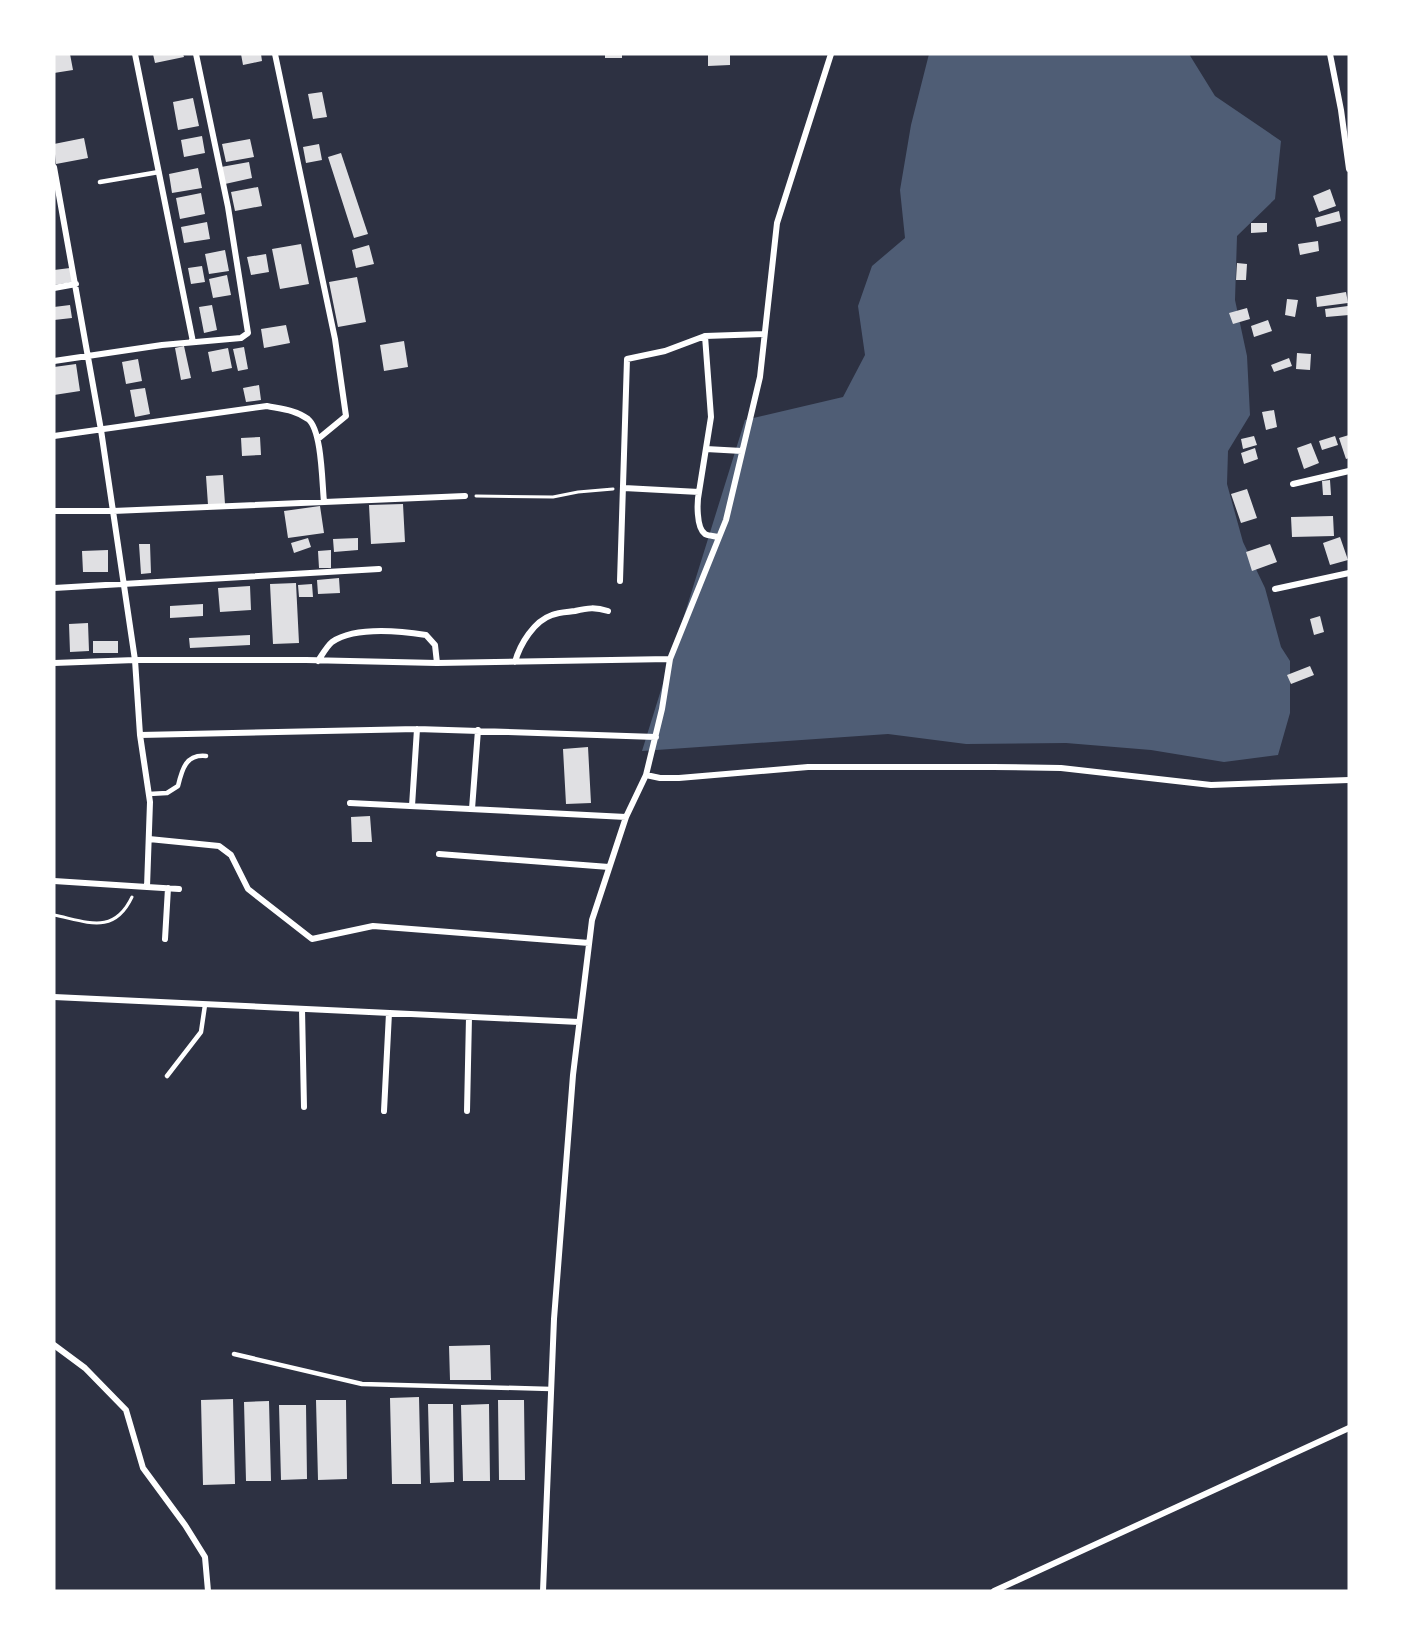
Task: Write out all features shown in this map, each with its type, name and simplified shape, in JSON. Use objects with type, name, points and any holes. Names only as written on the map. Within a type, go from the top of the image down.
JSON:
[{"type":"street","points":[[135,54],[193,342]]},
{"type":"street","points":[[54,361],[162,345],[241,338],[248,333],[228,207],[196,54]]},
{"type":"street","points":[[275,54],[335,339],[346,416],[318,439]]},
{"type":"street","points":[[543,1591],[554,1319],[570,1110],[592,920],[626,817],[646,775],[656,737],[670,658],[726,520],[760,377],[777,223],[831,54]]},
{"type":"street","points":[[1330,54],[1349,169]]},
{"type":"street","points":[[1341,110],[1349,109]]},
{"type":"street","points":[[54,167],[101,430],[122,586],[135,660],[140,735],[149,794],[147,887]]},
{"type":"street","points":[[54,288],[76,284]]},
{"type":"street","points":[[620,581],[627,359],[665,351],[705,336],[764,334]]},
{"type":"street","points":[[705,336],[711,417],[697,504],[700,528],[705,534],[719,537]]},
{"type":"street","points":[[54,436],[267,406],[291,410],[310,420],[318,439],[324,502]]},
{"type":"street","points":[[705,449],[742,451]]},
{"type":"street","points":[[1293,484],[1349,471]]},
{"type":"street","points":[[624,488],[699,492]]},
{"type":"street","points":[[54,511],[113,511],[465,496]]},
{"type":"street","points":[[54,588],[122,586],[379,569]]},
{"type":"street","points":[[1275,589],[1349,573]]},
{"type":"street","points":[[515,662],[519,649],[527,636],[540,622],[552,615],[595,607],[608,611]]},
{"type":"street","points":[[318,661],[330,643],[345,636],[385,631],[426,635],[435,645],[437,663]]},
{"type":"street","points":[[54,663],[135,660],[437,663],[670,658]]},
{"type":"street","points":[[140,735],[417,729],[656,737]]},
{"type":"street","points":[[412,807],[417,729]]},
{"type":"street","points":[[472,809],[477,730]]},
{"type":"street","points":[[646,775],[679,778],[808,767],[993,767],[1061,768],[1211,785],[1349,780]]},
{"type":"street","points":[[350,803],[626,817]]},
{"type":"street","points":[[149,839],[219,846],[231,855],[248,889],[312,939],[373,926],[589,944]]},
{"type":"street","points":[[439,854],[609,867]]},
{"type":"street","points":[[54,881],[178,889]]},
{"type":"street","points":[[165,939],[168,888]]},
{"type":"street","points":[[54,997],[579,1022]]},
{"type":"street","points":[[302,1009],[304,1107]]},
{"type":"street","points":[[384,1111],[389,1013]]},
{"type":"street","points":[[467,1111],[469,1017]]},
{"type":"street","points":[[54,1345],[85,1368],[126,1410],[143,1468],[185,1525],[205,1557],[208,1591]]},
{"type":"street","points":[[994,1591],[1349,1428]]},
{"type":"lane","points":[[100,182],[160,172]]},
{"type":"lane","points":[[149,794],[167,793],[178,786],[181,772],[188,759],[198,755],[206,756]]},
{"type":"lane","points":[[167,1076],[201,1032],[205,1005]]},
{"type":"lane","points":[[234,1354],[362,1384],[551,1389]]},
{"type":"path","points":[[465,496],[553,497],[578,492],[624,488]]},
{"type":"path","points":[[54,915],[97,923],[114,920],[125,912],[137,886]]},
{"type":"water","points":[[929,54],[1189,54],[1215,96],[1281,141],[1275,199],[1237,236],[1235,300],[1247,356],[1250,415],[1228,451],[1227,484],[1243,542],[1265,588],[1281,647],[1290,661],[1290,713],[1278,755],[1224,762],[1151,750],[1066,743],[966,744],[888,734],[642,751],[745,420],[843,397],[865,355],[858,306],[872,266],[905,238],[900,190],[911,125]]},
{"type":"building","points":[[54,54],[70,54],[73,70],[54,73]]},
{"type":"building","points":[[153,54],[183,54],[184,57],[155,63]]},
{"type":"building","points":[[241,54],[261,54],[262,61],[243,65]]},
{"type":"building","points":[[605,54],[622,54],[622,58],[605,58]]},
{"type":"building","points":[[708,54],[730,54],[730,65],[708,66]]},
{"type":"building","points":[[322,92],[327,117],[313,119],[308,94]]},
{"type":"building","points":[[193,98],[199,126],[178,130],[173,102]]},
{"type":"building","points":[[202,136],[205,153],[184,157],[181,140]]},
{"type":"building","points":[[84,138],[88,158],[56,164],[54,144]]},
{"type":"building","points":[[250,139],[254,157],[226,162],[222,144]]},
{"type":"building","points":[[319,144],[322,160],[306,163],[303,147]]},
{"type":"building","points":[[341,153],[368,234],[354,238],[328,157]]},
{"type":"building","points":[[249,162],[252,178],[225,184],[221,167]]},
{"type":"building","points":[[198,168],[202,188],[172,193],[169,174]]},
{"type":"building","points":[[258,187],[262,206],[235,211],[231,192]]},
{"type":"building","points":[[1330,189],[1336,206],[1319,212],[1313,196]]},
{"type":"building","points":[[201,193],[205,214],[180,219],[176,198]]},
{"type":"building","points":[[1339,211],[1341,221],[1317,227],[1315,218]]},
{"type":"building","points":[[207,222],[210,239],[184,243],[181,227]]},
{"type":"building","points":[[1251,223],[1267,223],[1267,232],[1251,233]]},
{"type":"building","points":[[1318,241],[1319,251],[1300,255],[1298,244]]},
{"type":"building","points":[[301,244],[309,284],[280,289],[272,249]]},
{"type":"building","points":[[369,245],[374,264],[356,268],[352,250]]},
{"type":"building","points":[[225,250],[229,271],[209,274],[205,254]]},
{"type":"building","points":[[266,254],[269,272],[251,275],[247,257]]},
{"type":"building","points":[[1237,263],[1247,264],[1246,280],[1236,280]]},
{"type":"building","points":[[202,266],[205,282],[191,284],[188,268]]},
{"type":"building","points":[[70,268],[73,282],[54,285],[54,270]]},
{"type":"building","points":[[227,275],[231,295],[213,298],[209,279]]},
{"type":"building","points":[[357,277],[366,322],[338,327],[329,282]]},
{"type":"building","points":[[1346,292],[1348,303],[1317,307],[1316,297]]},
{"type":"building","points":[[1287,299],[1298,300],[1295,317],[1285,315]]},
{"type":"building","points":[[70,305],[72,318],[54,320],[54,307]]},
{"type":"building","points":[[212,305],[217,330],[204,333],[199,307]]},
{"type":"building","points":[[1348,306],[1349,315],[1326,317],[1325,309]]},
{"type":"building","points":[[1247,308],[1250,319],[1233,324],[1229,313]]},
{"type":"building","points":[[1268,320],[1272,331],[1254,337],[1251,326]]},
{"type":"building","points":[[286,325],[290,343],[264,348],[261,329]]},
{"type":"building","points":[[404,341],[408,367],[384,371],[380,345]]},
{"type":"building","points":[[184,346],[191,378],[181,380],[175,348]]},
{"type":"building","points":[[244,347],[248,369],[238,371],[233,349]]},
{"type":"building","points":[[228,348],[232,368],[212,372],[208,352]]},
{"type":"building","points":[[1297,353],[1311,354],[1310,370],[1296,369]]},
{"type":"building","points":[[1289,358],[1292,366],[1274,372],[1271,365]]},
{"type":"building","points":[[138,359],[142,381],[126,384],[122,362]]},
{"type":"building","points":[[76,364],[80,391],[54,395],[54,367]]},
{"type":"building","points":[[259,385],[261,400],[246,402],[243,388]]},
{"type":"building","points":[[145,388],[150,414],[135,417],[130,390]]},
{"type":"building","points":[[1274,410],[1277,427],[1266,430],[1262,412]]},
{"type":"building","points":[[1349,435],[1349,458],[1346,459],[1339,438]]},
{"type":"building","points":[[1254,436],[1257,445],[1243,449],[1241,439]]},
{"type":"building","points":[[1335,436],[1338,445],[1322,450],[1319,441]]},
{"type":"building","points":[[260,437],[261,455],[242,456],[241,438]]},
{"type":"building","points":[[1311,443],[1319,463],[1304,469],[1297,448]]},
{"type":"building","points":[[1255,448],[1258,459],[1244,464],[1241,453]]},
{"type":"building","points":[[223,475],[225,504],[208,505],[206,476]]},
{"type":"building","points":[[1330,480],[1331,495],[1323,495],[1322,481]]},
{"type":"building","points":[[1247,489],[1257,518],[1241,523],[1231,494]]},
{"type":"building","points":[[403,504],[405,542],[371,544],[369,505]]},
{"type":"building","points":[[320,506],[324,533],[288,538],[284,511]]},
{"type":"building","points":[[1333,516],[1334,536],[1292,537],[1291,517]]},
{"type":"building","points":[[1340,537],[1348,560],[1330,565],[1323,543]]},
{"type":"building","points":[[308,538],[311,547],[294,553],[291,543]]},
{"type":"building","points":[[358,538],[358,550],[334,552],[333,539]]},
{"type":"building","points":[[139,544],[150,544],[151,573],[141,574]]},
{"type":"building","points":[[1270,544],[1277,562],[1252,571],[1246,552]]},
{"type":"building","points":[[108,550],[108,572],[83,572],[82,551]]},
{"type":"building","points":[[331,550],[331,568],[319,568],[318,551]]},
{"type":"building","points":[[339,578],[340,593],[318,594],[317,580]]},
{"type":"building","points":[[296,583],[299,643],[273,644],[270,584]]},
{"type":"building","points":[[312,584],[313,597],[299,597],[298,585]]},
{"type":"building","points":[[250,586],[251,610],[220,612],[218,588]]},
{"type":"building","points":[[203,604],[203,616],[170,618],[170,606]]},
{"type":"building","points":[[1320,616],[1324,632],[1314,635],[1310,619]]},
{"type":"building","points":[[88,623],[89,651],[70,652],[69,624]]},
{"type":"building","points":[[250,635],[250,645],[190,648],[189,638]]},
{"type":"building","points":[[93,641],[118,641],[118,653],[93,653]]},
{"type":"building","points":[[1310,666],[1314,675],[1291,684],[1287,675]]},
{"type":"building","points":[[588,747],[591,803],[566,804],[563,749]]},
{"type":"building","points":[[370,816],[372,842],[352,842],[351,817]]},
{"type":"building","points":[[490,1345],[491,1380],[450,1380],[449,1346]]},
{"type":"building","points":[[419,1397],[421,1484],[392,1484],[390,1398]]},
{"type":"building","points":[[233,1399],[235,1484],[203,1485],[201,1400]]},
{"type":"building","points":[[316,1400],[346,1400],[347,1479],[318,1480]]},
{"type":"building","points":[[498,1400],[524,1400],[525,1480],[499,1480]]},
{"type":"building","points":[[269,1401],[271,1481],[246,1481],[244,1402]]},
{"type":"building","points":[[428,1404],[453,1404],[454,1482],[430,1483]]},
{"type":"building","points":[[489,1404],[490,1481],[463,1481],[461,1405]]},
{"type":"building","points":[[279,1405],[306,1405],[307,1479],[281,1480]]}]
